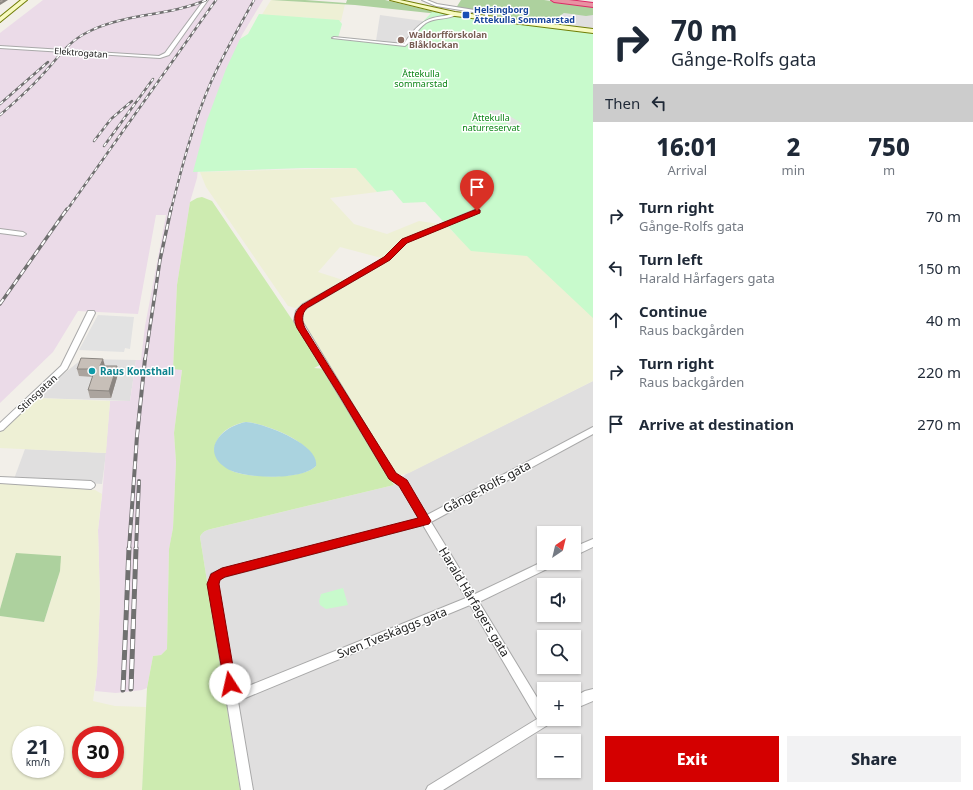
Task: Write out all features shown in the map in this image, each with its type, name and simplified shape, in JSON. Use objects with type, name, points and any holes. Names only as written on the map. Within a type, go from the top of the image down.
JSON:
[{"type":"highway","points":[[554,0],[593,4]]},
{"type":"highway","points":[[571,0],[593,4]]},
{"type":"main road","points":[[1,17],[24,0]]},
{"type":"main road","points":[[394,0],[455,14],[593,31]]},
{"type":"street","name":"Elektrogatan","points":[[0,47],[153,58],[161,57],[167,54],[206,0]]},
{"type":"street","points":[[424,0],[436,5],[486,13],[487,18]]},
{"type":"street","points":[[334,38],[405,44],[416,31],[428,21],[450,17],[455,14]]},
{"type":"street","name":"Harald Hårfagers gata","points":[[477,211],[405,241],[387,258],[305,306],[298,315],[298,321],[392,476],[403,483],[537,707]]},
{"type":"street","points":[[0,231],[23,234]]},
{"type":"street","name":"Stinsgatan","points":[[0,428],[64,368],[91,313]]},
{"type":"street","name":"Gånge-Rolfs gata","points":[[247,790],[213,584],[215,577],[222,572],[425,521],[593,430]]},
{"type":"street","points":[[0,480],[91,485]]},
{"type":"street","points":[[581,549],[593,543]]},
{"type":"street","name":"Sven Tveskäggs gata","points":[[232,698],[472,600],[537,569]]},
{"type":"street","points":[[581,699],[593,695]]},
{"type":"street","points":[[432,790],[537,725]]},
{"type":"shaded area","points":[[43,0],[263,0],[242,35],[221,85],[199,160],[197,178],[190,202],[177,285],[173,369],[182,369],[174,433],[176,462],[173,528],[169,549],[167,649],[161,655],[153,656],[147,688],[142,690],[116,693],[95,691],[100,600],[98,530],[110,401],[130,401],[136,360],[141,360],[145,326],[166,215],[156,215],[138,314],[78,311],[53,352],[0,403],[0,33]]},
{"type":"shaded area","points":[[564,13],[593,15],[593,29],[548,24]]},
{"type":"shaded area","points":[[380,15],[423,21],[402,44],[376,41]]},
{"type":"shaded area","points":[[499,110],[523,124],[513,127],[487,111]]},
{"type":"shaded area","points":[[98,315],[134,317],[130,349],[125,348],[124,352],[79,350]]},
{"type":"shaded area","points":[[82,359],[136,360],[130,401],[36,398]]},
{"type":"shaded area","points":[[593,381],[593,790],[240,790],[200,537],[202,533],[207,530],[394,485],[406,474]]},
{"type":"shaded area","points":[[25,449],[106,453],[102,484],[14,479]]},
{"type":"green space","points":[[271,0],[345,4],[341,21],[303,17],[264,31],[250,34]]},
{"type":"green space","points":[[271,0],[305,0],[346,3],[347,0],[385,0],[448,15],[355,5]]},
{"type":"green space","points":[[461,0],[544,0],[593,7],[593,15],[586,16],[564,13],[549,23],[492,16],[487,13],[456,8]]},
{"type":"green space","name":"Ättekulla naturreservat","points":[[432,12],[593,33],[593,318],[527,256],[471,251],[425,202],[403,203],[392,190],[377,192],[356,168],[304,168],[193,172],[206,123],[226,69],[240,39],[248,34],[259,14],[339,20],[342,24],[338,38],[402,44]]},
{"type":"green space","points":[[357,168],[377,192],[330,198],[354,224],[387,234],[419,221],[446,225],[456,235],[593,274],[593,381],[409,473],[401,475],[395,473],[302,326],[301,314],[308,306],[389,260],[340,247],[318,272],[346,281],[300,307],[295,308],[288,306],[206,187],[200,172]]},
{"type":"green space","points":[[202,197],[212,201],[320,361],[320,365],[314,368],[326,369],[394,485],[209,529],[202,534],[200,537],[240,790],[142,790],[147,688],[153,656],[161,655],[167,649],[169,549],[173,528],[176,462],[174,433],[182,370],[173,369],[177,285],[190,202]],"holes":[[[246,422],[255,423],[277,430],[299,442],[314,458],[316,466],[309,471],[288,476],[250,475],[229,469],[214,450],[218,439],[221,434],[235,425]]]},
{"type":"green space","points":[[36,398],[110,401],[106,453],[0,448],[0,431]]},
{"type":"green space","points":[[0,483],[95,490],[102,494],[98,530],[100,600],[97,672],[93,701],[115,706],[146,707],[142,790],[0,790],[0,616],[44,622],[58,579],[7,584],[0,609]]},
{"type":"green space","points":[[16,553],[61,556],[60,571],[44,622],[0,616],[0,609]]},
{"type":"green space","points":[[343,588],[348,605],[326,609],[320,605],[319,601],[321,594]]},
{"type":"water","points":[[246,422],[265,426],[289,436],[309,450],[315,458],[316,466],[309,471],[298,474],[272,477],[234,472],[226,468],[218,461],[214,454],[214,447],[217,440],[229,428]]},
{"type":"building","points":[[81,358],[103,359],[100,366],[117,366],[109,391],[88,390],[95,369],[77,369]]},
{"type":"railway","points":[[0,115],[34,84],[68,46],[86,33],[115,22],[176,10],[206,0]]},
{"type":"railway","points":[[67,210],[216,0]]},
{"type":"railway","points":[[171,210],[188,145],[211,82],[254,0]]},
{"type":"railway","points":[[0,104],[48,62]]},
{"type":"railway","points":[[104,146],[153,79]]},
{"type":"railway","points":[[94,141],[111,119],[132,101]]},
{"type":"railway","points":[[0,304],[67,209]]},
{"type":"railway","points":[[145,360],[160,260],[171,209]]},
{"type":"railway","points":[[129,549],[137,436],[145,359]]},
{"type":"railway","points":[[136,549],[139,481]]},
{"type":"railway","points":[[123,690],[129,548]]},
{"type":"railway","points":[[131,689],[136,548]]},
{"type":"place","name":"Helsingborg Ättekulla Sommarstad","points":[[466,15]]},
{"type":"place","name":"Waldorfförskolan Blåklockan","points":[[401,40]]},
{"type":"place","name":"Raus Konsthall","points":[[92,371]]},
{"type":"route","points":[[230,684],[213,584],[215,577],[222,572],[425,521],[403,483],[392,476],[343,393],[301,328],[298,321],[298,315],[301,309],[380,263],[390,256],[405,241],[477,211]]},
{"type":"park label","name":"Ättekulla sommarstad","points":[[421,80]]}]
